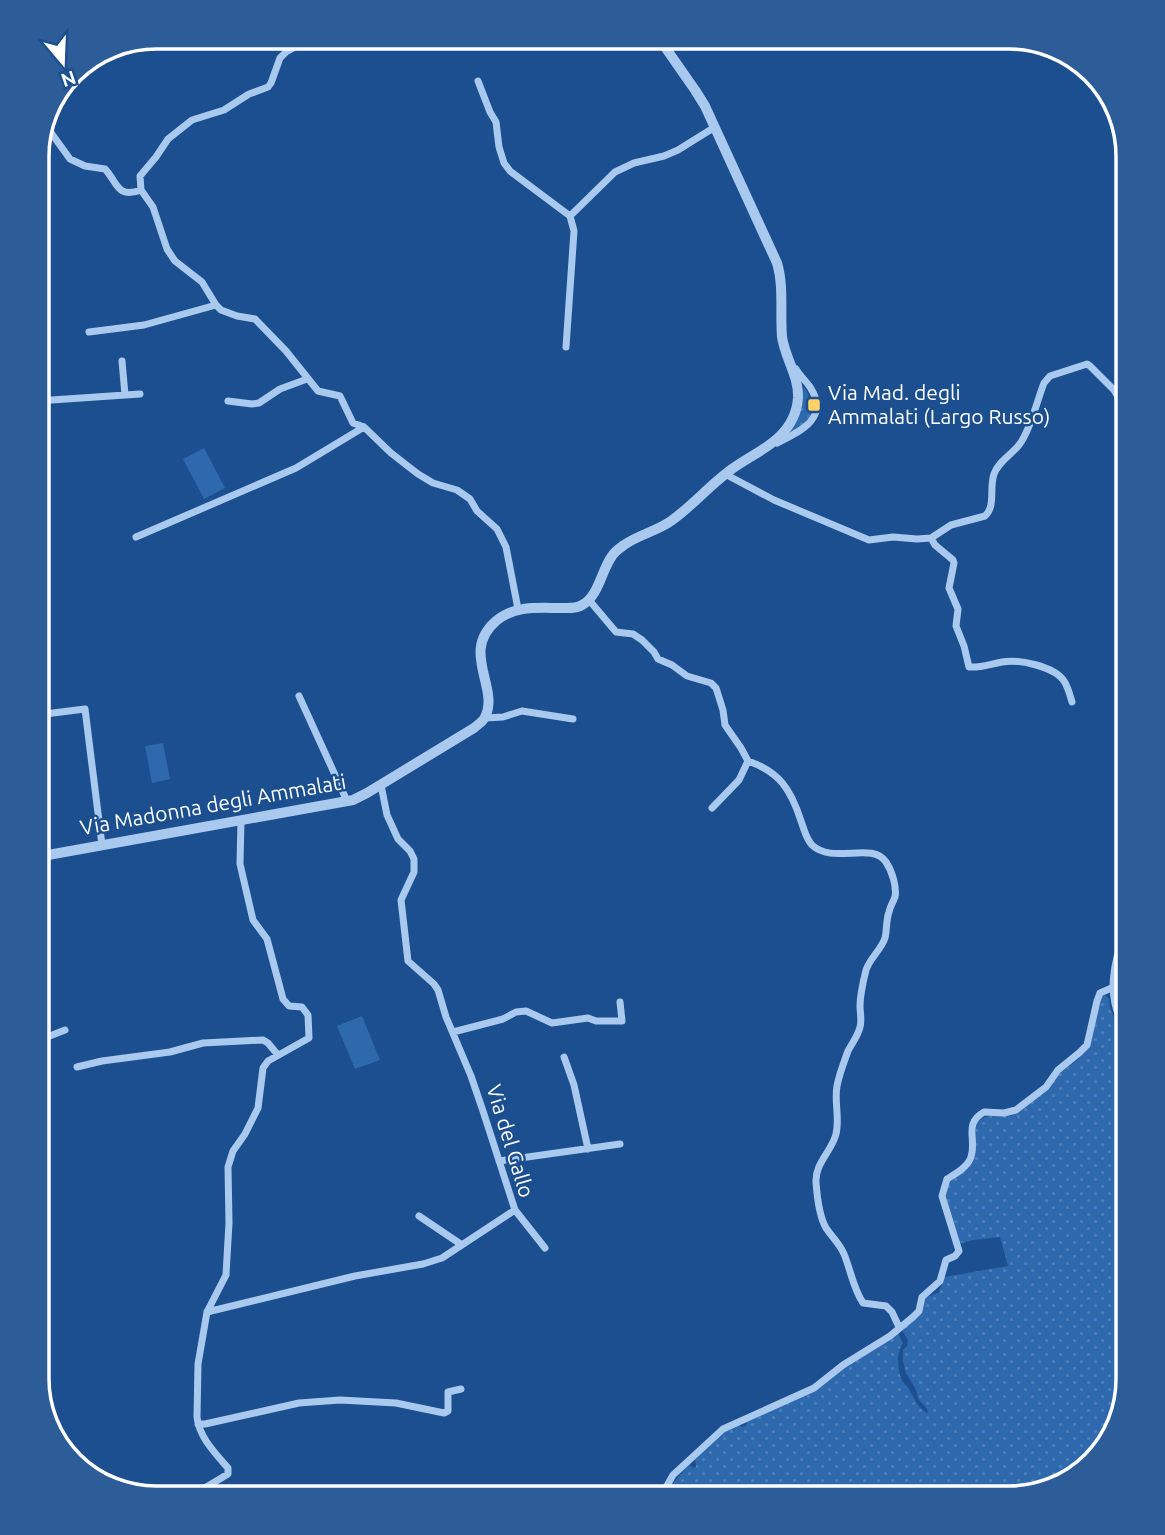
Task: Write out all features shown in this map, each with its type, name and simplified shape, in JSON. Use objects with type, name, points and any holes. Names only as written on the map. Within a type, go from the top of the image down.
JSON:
[{"type":"street","points":[[291,49],[280,58],[268,88],[249,94],[223,110],[192,120],[168,139],[140,176],[141,190],[153,207],[167,249],[175,261],[202,282],[221,310],[255,319],[286,351],[318,391],[340,396],[353,423],[364,427],[418,474],[433,483],[457,490],[470,499],[477,511],[497,529],[506,547],[517,609]]},
{"type":"street","points":[[666,49],[695,90],[715,127],[777,262],[783,344],[797,386],[796,407],[790,425],[765,449]]},
{"type":"street","points":[[478,81],[496,122],[499,147],[510,172],[570,216],[574,231],[566,347]]},
{"type":"street","points":[[570,216],[615,172],[634,163],[678,150],[715,127]]},
{"type":"street","points":[[52,134],[70,159],[85,166],[105,169],[118,189],[126,193],[141,190]]},
{"type":"street","points":[[89,332],[144,325],[216,305]]},
{"type":"street","points":[[573,719],[522,711],[503,717],[485,718],[488,694],[481,665],[481,647],[487,631],[517,609],[576,608],[589,600],[612,555],[619,548],[671,521],[725,474],[748,458],[806,427],[814,419],[817,405],[810,388],[788,357]]},
{"type":"street","points":[[122,360],[125,395]]},
{"type":"street","points":[[725,474],[774,500],[869,540],[893,537],[931,538],[951,525],[989,513],[992,507],[991,491],[995,471],[1021,443],[1044,383],[1050,376],[1084,364],[1090,366],[1116,393]]},
{"type":"street","points":[[228,401],[259,403],[280,388],[307,379]]},
{"type":"street","points":[[49,400],[140,394]]},
{"type":"street","points":[[136,537],[296,467],[364,427]]},
{"type":"street","points":[[931,538],[954,563],[949,588],[956,603],[956,626],[969,667],[978,668],[1018,660],[1032,663],[1063,679],[1072,702]]},
{"type":"street","points":[[589,600],[617,632],[633,634],[648,645],[658,659],[687,676],[711,683],[716,688],[723,710],[724,725],[748,761],[772,772],[786,787],[807,838],[813,845],[829,853],[873,853],[885,859],[896,889],[894,900],[885,938],[868,965],[863,979],[861,1025],[836,1089],[836,1134],[819,1165],[816,1179],[820,1212],[825,1226],[842,1249],[856,1294],[863,1303],[886,1306],[899,1327]]},
{"type":"street","points":[[299,696],[347,801]]},
{"type":"street","points":[[49,714],[85,709],[102,845]]},
{"type":"street","name":"Via Madonna degli Ammalati","points":[[49,855],[360,797],[474,728],[485,718]]},
{"type":"street","points":[[712,808],[739,780],[748,761]]},
{"type":"street","name":"Via del Gallo","points":[[206,1312],[442,1258],[515,1210],[471,1076],[434,984],[408,961],[401,900],[414,872],[414,859],[398,839],[387,815],[381,785]]},
{"type":"street","points":[[208,1486],[228,1474],[228,1468],[202,1436],[198,1424],[198,1364],[206,1312],[226,1275],[228,1167],[233,1151],[258,1108],[263,1068],[268,1061],[309,1038],[309,1015],[302,1007],[289,1006],[283,999],[267,939],[253,919],[240,864],[241,820]]},
{"type":"street","points":[[1116,974],[1116,998]]},
{"type":"street","points":[[667,1486],[673,1475],[723,1429],[814,1388],[843,1364],[890,1336],[919,1311],[922,1297],[940,1281],[946,1260],[959,1251],[942,1196],[947,1179],[970,1160],[972,1126],[975,1119],[984,1112],[1004,1113],[1016,1110],[1046,1087],[1058,1070],[1087,1045],[1100,993],[1114,990]]},
{"type":"street","points":[[453,1032],[526,1011],[552,1023],[588,1018],[596,1021],[622,1021],[620,1002]]},
{"type":"street","points":[[49,1036],[65,1030]]},
{"type":"street","points":[[77,1067],[170,1052],[203,1043],[264,1040],[278,1055]]},
{"type":"street","points":[[564,1057],[574,1085],[588,1149]]},
{"type":"street","points":[[499,1161],[620,1144]]},
{"type":"street","points":[[515,1210],[545,1248]]},
{"type":"street","points":[[419,1216],[462,1245]]},
{"type":"street","points":[[198,1424],[299,1403],[328,1400],[396,1403],[444,1413],[449,1407],[448,1392],[461,1389]]},
{"type":"shaded area","points":[[805,388],[811,403],[811,414],[805,423],[792,432],[790,430],[801,389]]},
{"type":"shaded area","points":[[204,448],[225,488],[204,499],[183,459]]},
{"type":"shaded area","points":[[163,743],[170,779],[152,783],[145,746]]},
{"type":"shaded area","points":[[1105,995],[1109,999],[1116,1021],[1116,1379],[1108,1420],[1102,1433],[1085,1455],[1069,1468],[1044,1480],[1009,1486],[671,1486],[689,1464],[693,1468],[696,1467],[695,1459],[724,1431],[739,1425],[746,1426],[747,1422],[815,1390],[845,1366],[898,1333],[903,1343],[898,1356],[901,1378],[927,1413],[928,1410],[919,1400],[906,1373],[903,1350],[908,1340],[902,1330],[925,1298],[939,1292],[944,1277],[1008,1266],[1000,1237],[958,1244],[945,1195],[949,1180],[973,1163],[977,1122],[988,1116],[1018,1113],[1083,1054],[1091,1040],[1101,997]]},
{"type":"shaded area","points":[[362,1016],[380,1060],[355,1069],[337,1026]]},
{"type":"place","name":"Via Mad. degli Ammalati (Largo Russo)","points":[[814,405]]}]
